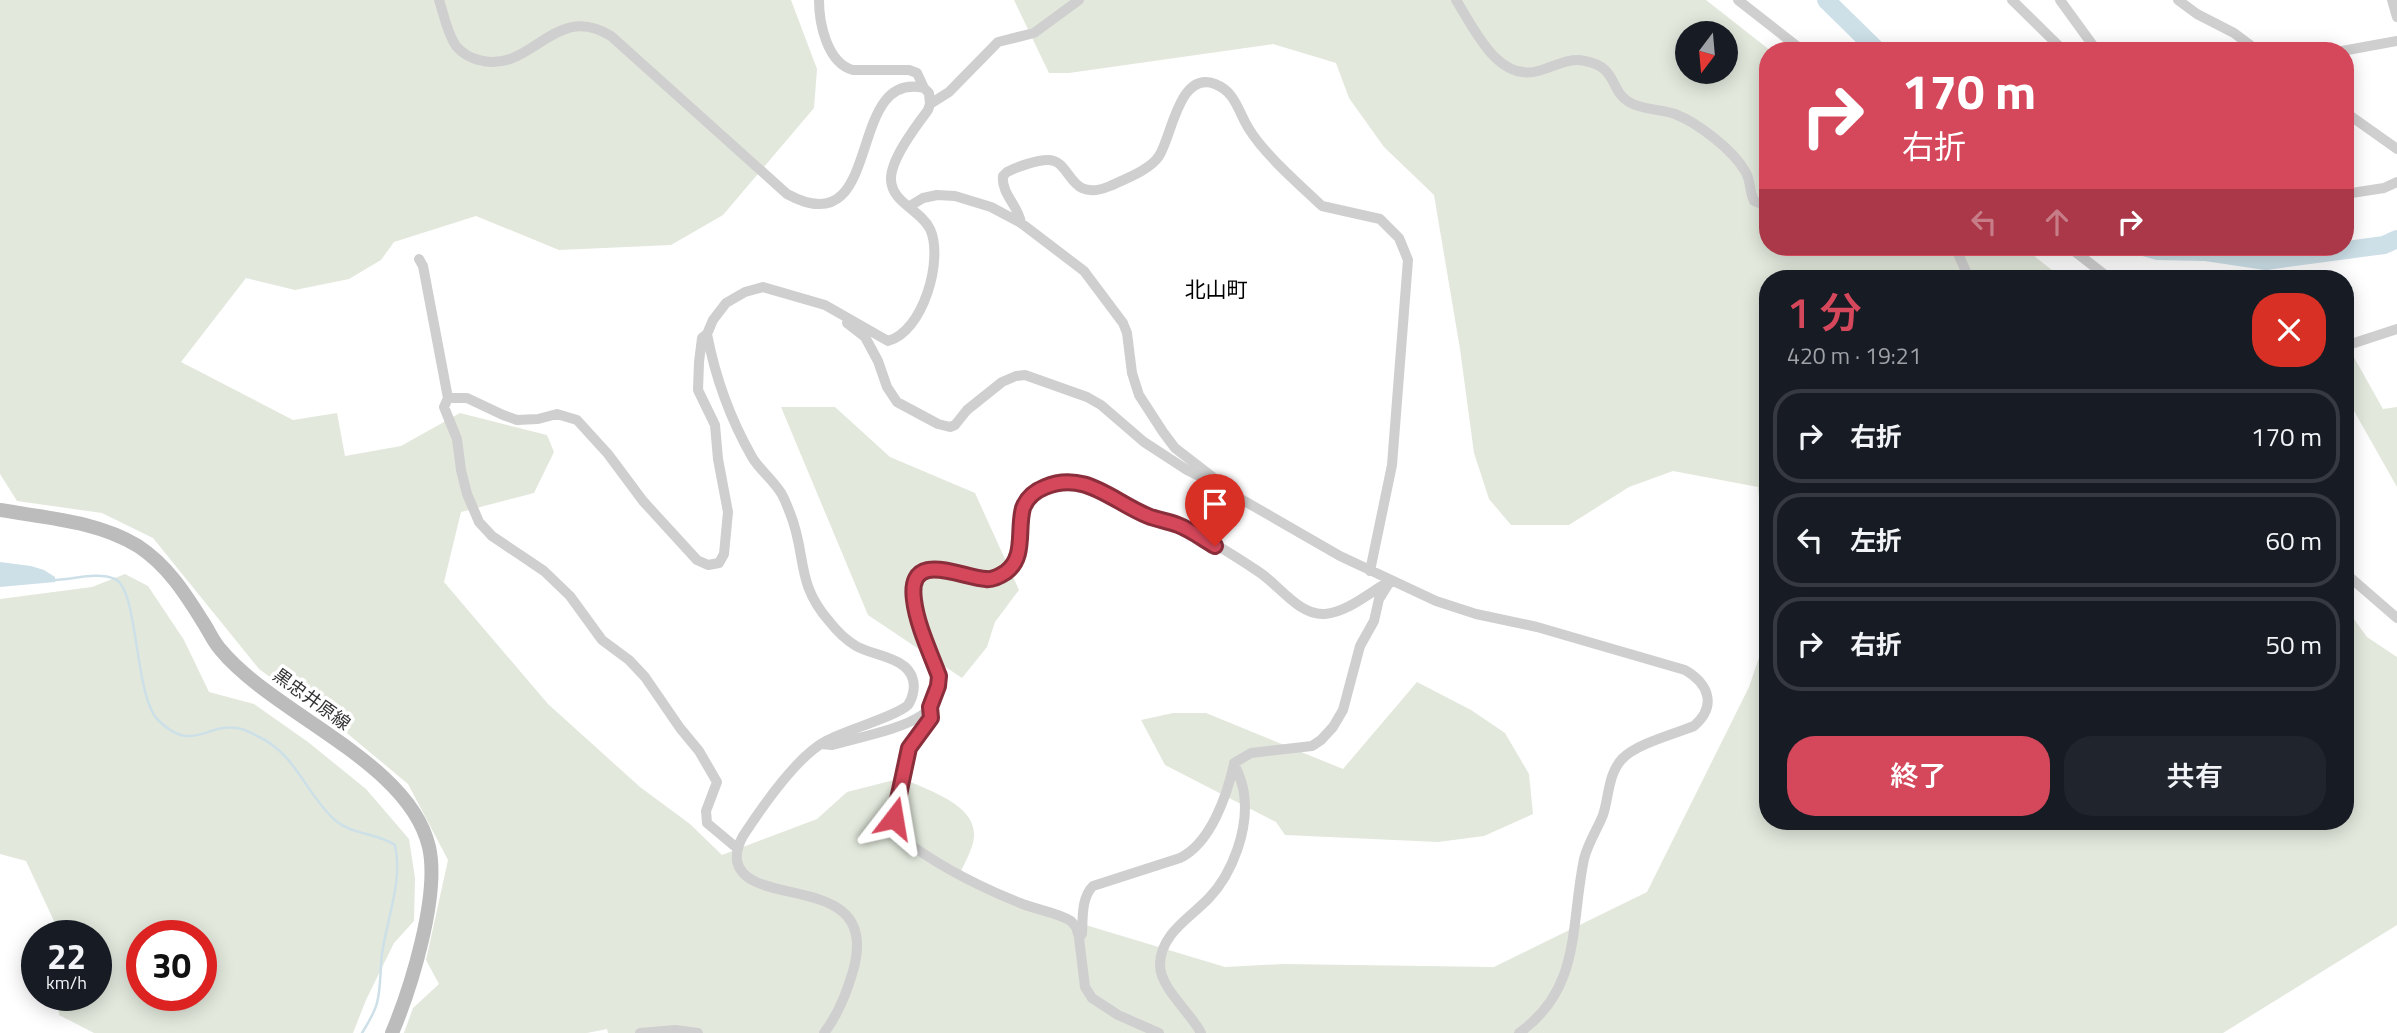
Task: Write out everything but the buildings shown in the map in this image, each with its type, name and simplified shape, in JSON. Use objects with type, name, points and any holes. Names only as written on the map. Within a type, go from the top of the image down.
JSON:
[{"type":"main road","name":"黒忠井原線","points":[[0,510],[102,529],[138,546],[171,575],[220,649],[239,668],[369,766],[392,785],[408,805],[420,823],[429,846],[432,867],[430,899],[414,973],[392,1033]]},
{"type":"street","points":[[439,0],[456,45],[464,53],[482,61],[494,62],[514,56],[563,24],[579,22],[597,26],[787,194],[811,204],[832,202],[850,184],[878,110],[886,99],[899,89],[915,86],[924,88]]},
{"type":"street","points":[[819,0],[824,34],[845,68],[909,69],[917,73],[929,93],[930,104]]},
{"type":"street","points":[[448,398],[467,398],[517,420],[538,419],[557,414],[577,420],[692,556],[702,564],[714,565],[722,559],[728,512],[715,425],[698,390],[702,338],[707,334],[713,320],[726,303],[753,289],[763,287],[825,305],[888,341],[906,331],[920,312],[935,251],[930,229],[924,219],[895,194],[891,179],[892,170],[930,104],[949,92],[998,42],[1034,33],[1079,0]]},
{"type":"street","points":[[1457,0],[1489,54],[1503,65],[1532,73],[1582,60],[1601,66],[1610,75],[1622,97],[1630,104],[1675,114],[1714,138],[1746,172],[1750,193],[1754,201],[1759,203]]},
{"type":"street","points":[[1738,0],[1792,42]]},
{"type":"street","points":[[2012,0],[2055,42]]},
{"type":"street","points":[[2060,0],[2090,42]]},
{"type":"street","points":[[2178,0],[2185,7],[2246,42]]},
{"type":"street","points":[[2392,0],[2397,17]]},
{"type":"street","points":[[2354,49],[2397,41]]},
{"type":"street","points":[[1021,223],[1003,187],[1003,176],[1007,172],[1048,160],[1057,163],[1080,188],[1096,191],[1110,186],[1153,164],[1185,95],[1200,83],[1209,82],[1230,93],[1257,141],[1322,206],[1380,219],[1391,229],[1399,238],[1408,260],[1406,303],[1392,465],[1370,570]]},
{"type":"street","points":[[2354,118],[2397,149]]},
{"type":"street","points":[[2354,192],[2397,182]]},
{"type":"street","points":[[910,206],[923,198],[937,195],[955,196],[991,207],[1021,223],[1084,271],[1123,323],[1128,333],[1132,373],[1139,395],[1175,448],[1241,499],[1340,556],[1436,601],[1685,670],[1697,677],[1705,688],[1708,699],[1707,710],[1701,720],[1694,726],[1631,752],[1615,768],[1603,814],[1584,859],[1566,970],[1551,1003],[1519,1033]]},
{"type":"street","points":[[2081,256],[2099,270]]},
{"type":"street","points":[[419,259],[423,266],[448,398],[444,407],[457,439],[464,482],[479,522],[492,536],[544,571],[570,596],[602,640],[629,660],[645,677],[699,751],[717,782],[718,786],[706,811],[707,823],[737,849]]},
{"type":"street","points":[[841,312],[840,317],[865,337],[878,361],[887,387],[897,402],[938,424],[950,427],[955,425],[967,410],[1002,382],[1025,375],[1087,397],[1168,458],[1205,478],[1212,478]]},
{"type":"street","points":[[2354,343],[2397,329]]},
{"type":"street","points":[[707,334],[715,370],[737,428],[753,460],[781,492],[792,517],[807,585],[817,606],[857,647],[904,666],[914,681],[912,698],[902,709],[820,744],[806,754],[764,807],[737,849],[737,859],[745,875],[768,885],[827,901],[845,915],[855,932],[857,957],[852,977],[824,1033]]},
{"type":"street","points":[[820,744],[832,745],[898,726],[921,716],[930,707],[939,676],[915,608],[915,581],[922,573],[937,569],[986,579],[1005,573],[1018,558],[1023,508],[1029,497],[1049,485],[1072,481],[1090,484],[1148,516],[1180,525],[1261,573],[1309,612],[1336,612],[1390,581]]},
{"type":"street","points":[[1079,938],[1082,934],[1083,912],[1089,890],[1192,852],[1224,800],[1234,763],[1251,753],[1312,746],[1327,733],[1343,710],[1360,646],[1374,621],[1379,599],[1390,581]]},
{"type":"street","points":[[2354,582],[2397,618]]},
{"type":"street","points":[[930,707],[931,718],[927,726],[909,748],[894,818],[894,832],[919,852],[962,877],[1021,904],[1071,920],[1079,938],[1085,987],[1091,999],[1110,1011],[1159,1033]]},
{"type":"street","points":[[1202,1033],[1163,980],[1160,966],[1167,941],[1174,930],[1210,897],[1221,883],[1240,839],[1245,814],[1244,794],[1234,763]]},
{"type":"street","points":[[640,1033],[675,1030],[698,1033]]},
{"type":"shaded area","points":[[0,0],[791,0],[817,69],[814,108],[723,215],[671,245],[559,250],[476,216],[394,242],[381,260],[349,279],[295,290],[246,278],[181,362],[293,420],[337,413],[345,456],[401,446],[460,413],[547,435],[554,452],[534,493],[461,512],[444,582],[548,704],[640,787],[690,824],[722,855],[817,819],[847,792],[902,778],[948,800],[967,816],[973,825],[974,837],[958,878],[1003,900],[1225,967],[1283,964],[1494,967],[1647,892],[1749,687],[1759,658],[1759,830],[2354,830],[2354,619],[2367,637],[2397,657],[2397,925],[2223,1033],[608,1033],[607,1029],[587,1033],[404,1033],[413,1008],[439,984],[426,960],[448,860],[408,784],[342,729],[259,669],[153,538],[102,513],[17,501],[0,474]]},
{"type":"shaded area","points":[[1014,0],[1706,0],[1733,21],[1675,21],[1675,84],[1738,84],[1738,25],[1760,42],[1759,256],[2034,256],[2052,270],[1759,270],[1759,498],[1758,487],[1673,471],[1629,487],[1569,525],[1511,525],[1489,499],[1474,453],[1434,195],[1384,147],[1349,98],[1336,63],[1273,44],[1069,73],[1049,73]]},
{"type":"shaded area","points":[[2354,357],[2383,409],[2397,407],[2397,487],[2354,411]]},
{"type":"shaded area","points":[[781,407],[835,407],[890,457],[975,493],[1019,590],[995,622],[987,647],[962,678],[868,615]]},
{"type":"shaded area","points":[[0,562],[44,570],[55,577],[55,582],[0,587]]},
{"type":"shaded area","points":[[125,574],[148,586],[184,640],[209,692],[254,704],[308,742],[366,789],[409,839],[415,878],[414,921],[394,943],[353,1033],[94,1033],[59,1015],[59,1011],[112,1011],[112,920],[54,920],[26,861],[0,854],[0,599],[92,587]]},
{"type":"shaded area","points":[[1417,682],[1471,710],[1505,733],[1529,774],[1533,814],[1484,836],[1438,842],[1285,835],[1276,822],[1165,765],[1141,720],[1173,713],[1206,713],[1343,769]]},
{"type":"waterway","points":[[1826,0],[1869,42]]},
{"type":"waterway","points":[[2354,249],[2384,245],[2397,239]]},
{"type":"waterway","points":[[2233,256],[2266,261],[2303,256]]},
{"type":"waterway","points":[[52,580],[100,576],[115,579],[123,587],[133,622],[150,708],[158,720],[170,730],[190,736],[226,728],[253,734],[282,753],[336,821],[350,829],[395,845],[396,886],[382,954],[378,997],[362,1033]]},
{"type":"district","name":"北山町","points":[[1216,289]]},
{"type":"route","points":[[894,818],[909,748],[931,718],[930,707],[938,686],[939,676],[915,608],[913,588],[922,573],[946,569],[986,579],[1005,573],[1018,558],[1023,508],[1029,497],[1060,482],[1090,484],[1148,516],[1180,525],[1215,546]]}]
